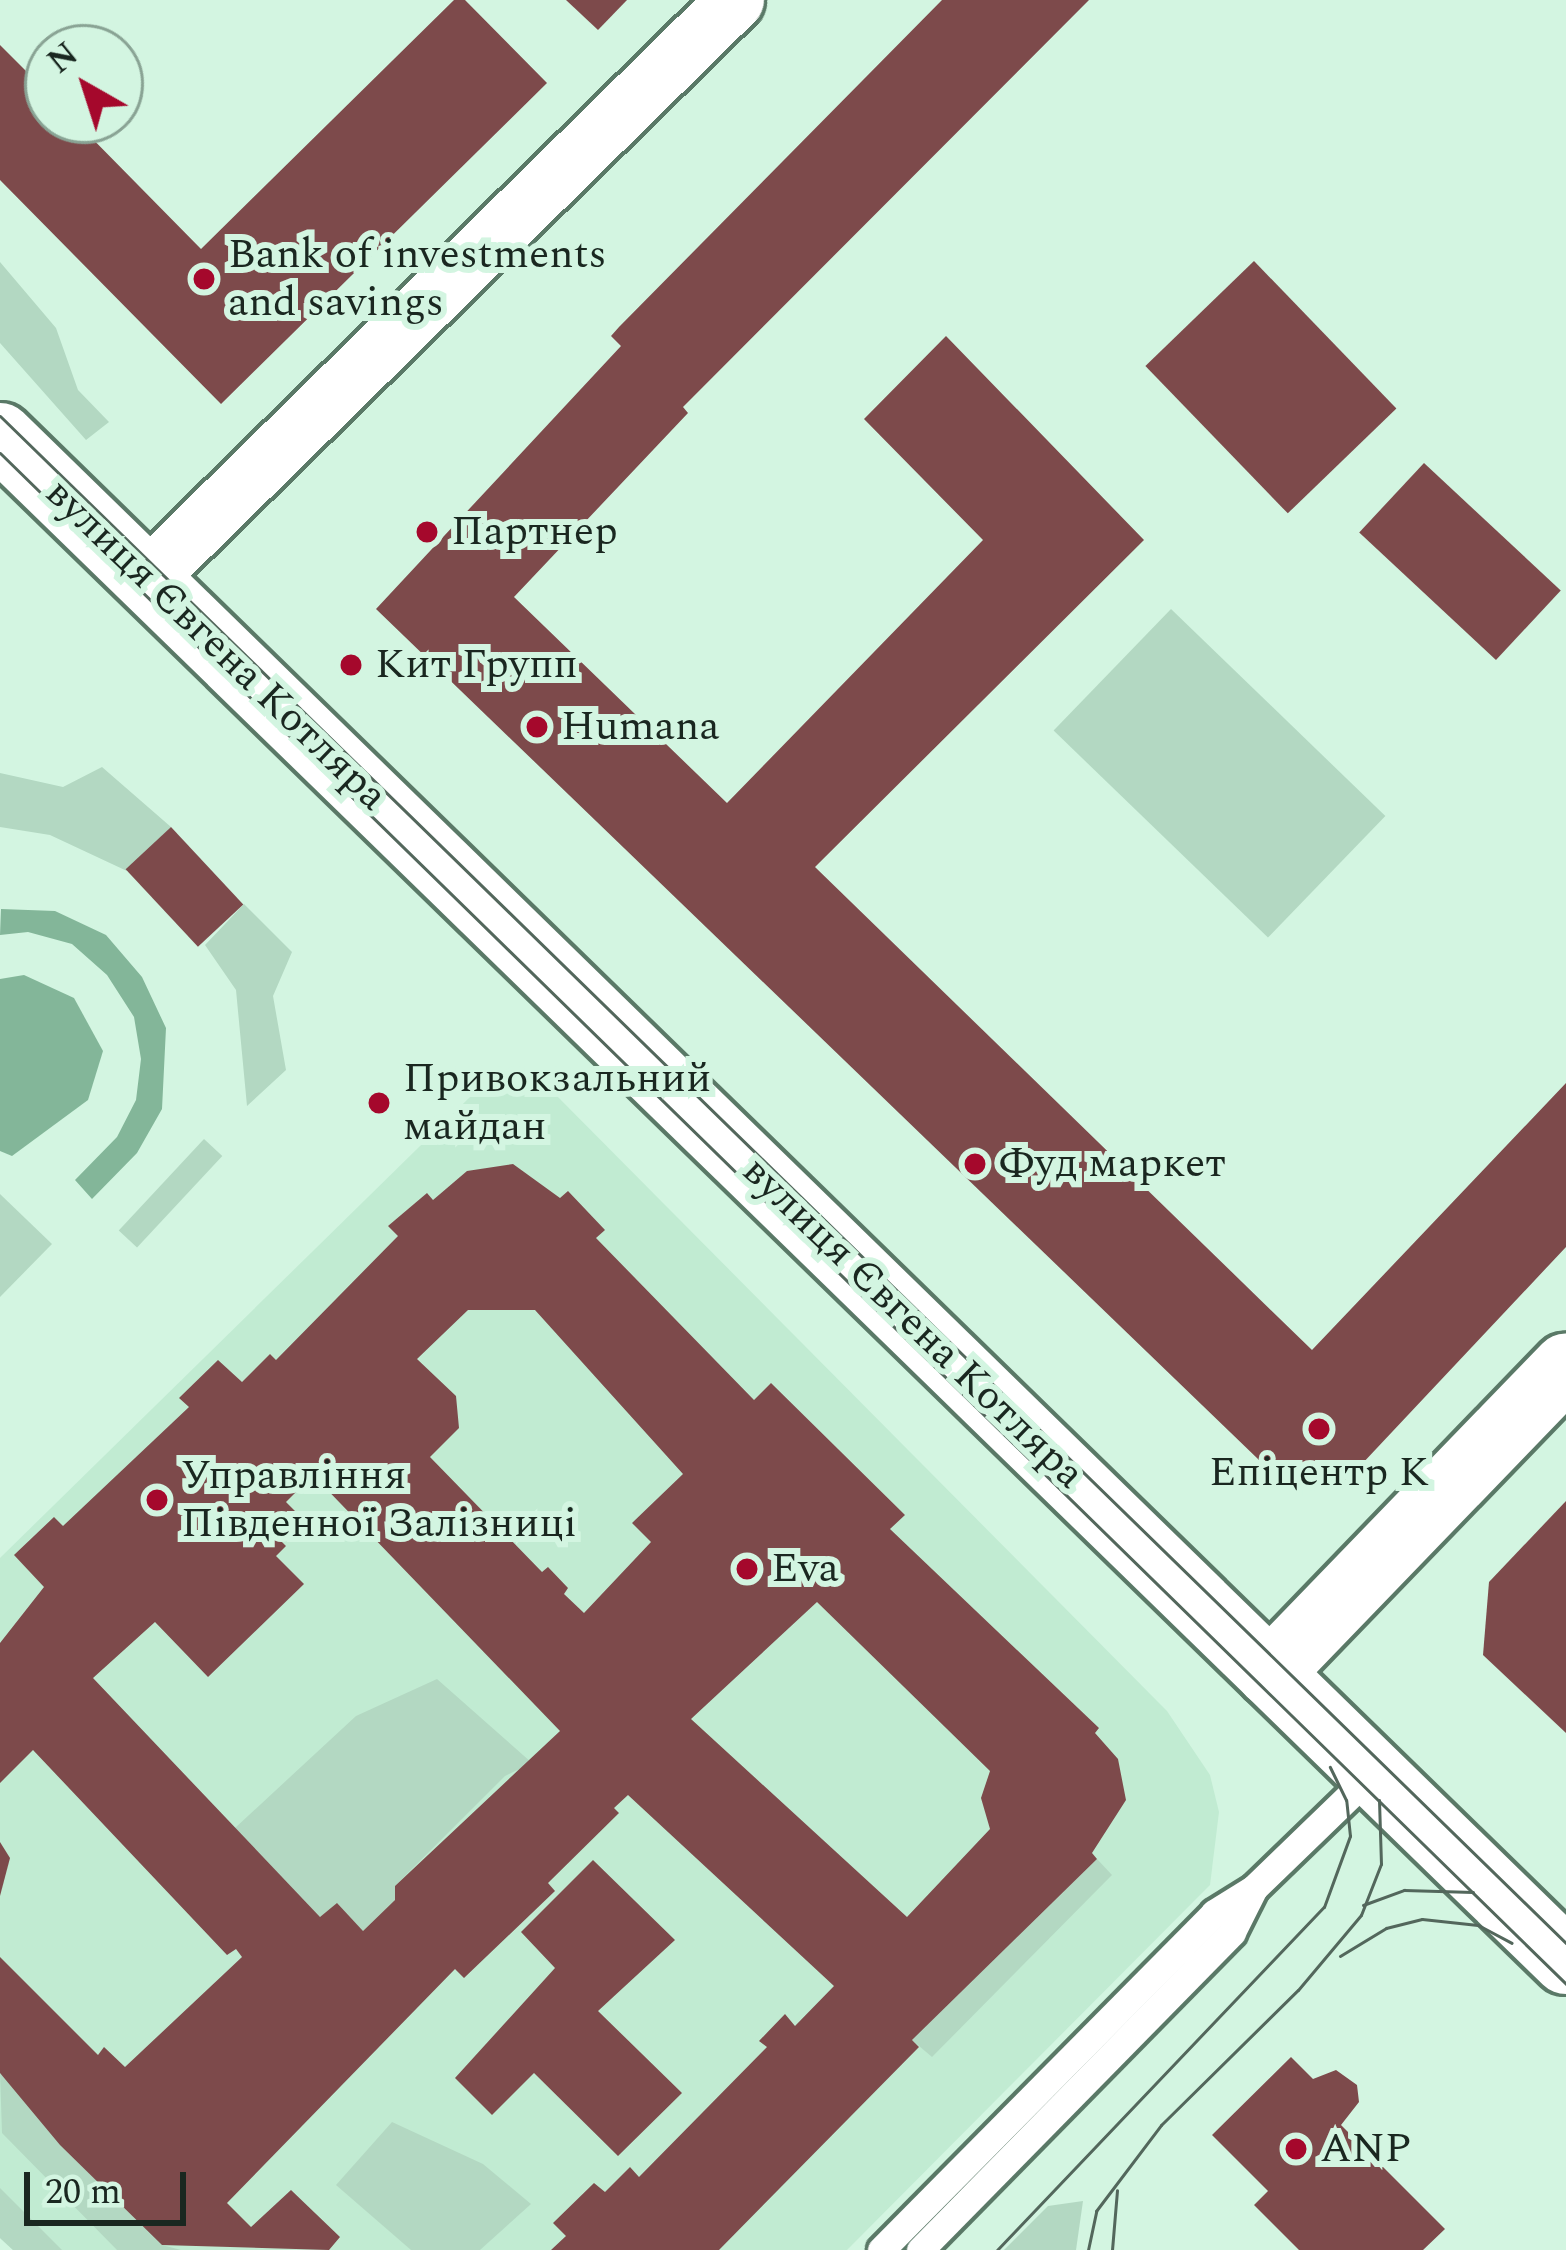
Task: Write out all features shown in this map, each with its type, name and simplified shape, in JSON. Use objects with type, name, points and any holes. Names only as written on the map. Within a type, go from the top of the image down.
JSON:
[{"type":"main road","name":"вулиця Євгена Котляра","points":[[0,436],[1566,1961]]},
{"type":"main road","points":[[1270,1673],[1566,1366]]},
{"type":"street","points":[[148,577],[735,0]]},
{"type":"lane","points":[[881,2250],[1214,1913],[1254,1888],[1372,1774]]},
{"type":"lane","points":[[920,2250],[1232,1932],[1254,1888]]},
{"type":"shaded area","points":[[0,262],[56,328],[78,390],[109,422],[86,440],[0,343]]},
{"type":"shaded area","points":[[1171,609],[1385,816],[1268,938],[1054,731]]},
{"type":"shaded area","points":[[102,767],[171,827],[127,871],[50,835],[0,827],[0,773],[63,787]]},
{"type":"shaded area","points":[[244,904],[292,952],[273,996],[286,1070],[247,1106],[236,990],[205,945]]},
{"type":"shaded area","points":[[1,909],[55,911],[106,935],[142,977],[166,1028],[162,1109],[137,1153],[92,1199],[75,1180],[117,1137],[136,1100],[141,1059],[134,1017],[107,975],[72,944],[28,932],[0,935]]},
{"type":"shaded area","points":[[24,975],[74,998],[103,1051],[88,1100],[12,1156],[0,1151],[0,979]]},
{"type":"shaded area","points":[[550,1089],[1167,1711],[1210,1775],[1219,1812],[1210,1885],[847,2250],[13,2250],[0,2238],[0,1558],[470,1097]]},
{"type":"shaded area","points":[[204,1139],[222,1156],[137,1247],[119,1230]]},
{"type":"shaded area","points":[[0,1194],[52,1244],[0,1297]]},
{"type":"shaded area","points":[[437,1679],[532,1763],[505,1776],[395,1886],[395,1900],[363,1931],[337,1904],[320,1917],[235,1828],[356,1716]]},
{"type":"shaded area","points":[[1097,1859],[1112,1875],[932,2057],[912,2040]]},
{"type":"shaded area","points":[[0,2073],[162,2245],[181,2250],[117,2250],[2,2133]]},
{"type":"shaded area","points":[[392,2122],[483,2164],[531,2204],[480,2250],[411,2250],[336,2185]]},
{"type":"shaded area","points":[[0,2188],[62,2250],[13,2250],[0,2238]]},
{"type":"shaded area","points":[[1083,2201],[1076,2250],[1004,2250],[1048,2206]]},
{"type":"building","points":[[454,0],[465,0],[547,83],[221,404],[0,180],[0,45],[24,69],[24,144],[98,144],[201,249]]},
{"type":"building","points":[[566,0],[627,0],[598,30]]},
{"type":"building","points":[[942,0],[1089,0],[683,407],[688,413],[514,597],[727,803],[983,540],[864,419],[946,336],[1144,540],[815,867],[1312,1350],[1566,1083],[1566,1247],[1345,1482],[1284,1484],[376,609],[621,346],[611,336],[619,327]]},
{"type":"building","points":[[1254,261],[1396,408],[1288,513],[1145,366]]},
{"type":"building","points":[[1424,463],[1561,591],[1496,660],[1359,532]]},
{"type":"building","points":[[171,827],[243,905],[198,947],[126,869]]},
{"type":"building","points":[[513,1164],[560,1198],[568,1191],[605,1230],[596,1238],[754,1400],[771,1383],[905,1515],[890,1529],[1099,1728],[1095,1733],[1118,1759],[1126,1800],[1092,1853],[1097,1859],[912,2040],[919,2047],[719,2250],[551,2250],[566,2236],[553,2223],[594,2183],[605,2192],[630,2167],[639,2177],[767,2047],[759,2041],[785,2014],[795,2026],[834,1986],[628,1795],[614,1808],[619,1813],[548,1883],[555,1891],[464,1978],[455,1969],[227,2203],[251,2227],[291,2190],[340,2237],[329,2250],[162,2245],[60,2145],[0,2073],[0,1957],[98,2055],[104,2047],[125,2067],[242,1957],[236,1949],[227,1955],[33,1750],[0,1783],[0,1643],[44,1587],[14,1555],[54,1517],[63,1526],[189,1407],[179,1398],[218,1360],[242,1382],[270,1354],[276,1360],[398,1236],[388,1226],[427,1193],[433,1200],[467,1171]],"holes":[[[468,1310],[535,1310],[683,1474],[632,1523],[651,1542],[584,1613],[564,1594],[568,1588],[548,1567],[542,1572],[430,1457],[459,1428],[456,1396],[417,1359]],[[313,1475],[560,1731],[395,1886],[395,1900],[363,1931],[337,1903],[320,1917],[93,1678],[155,1622],[208,1677],[304,1584],[276,1556],[286,1546],[277,1537],[298,1514],[286,1502]],[[817,1602],[990,1771],[981,1798],[990,1829],[907,1917],[691,1719]]]},
{"type":"building","points":[[1566,1501],[1566,1733],[1483,1655],[1489,1582]]},
{"type":"building","points":[[0,1842],[10,1858],[0,1896]]},
{"type":"building","points":[[593,1860],[675,1940],[598,2011],[682,2093],[618,2156],[534,2073],[492,2115],[455,2078],[555,1968],[521,1932]]},
{"type":"building","name":"ANP","points":[[1291,2057],[1313,2079],[1336,2070],[1357,2085],[1359,2102],[1341,2125],[1445,2229],[1423,2250],[1299,2250],[1254,2205],[1268,2191],[1212,2135]]},
{"type":"tram line","points":[[0,416],[1566,1943]]},
{"type":"tram line","points":[[0,453],[1566,1984]]},
{"type":"tram line","points":[[997,2250],[1324,1907],[1350,1836],[1346,1800],[1330,1767]]},
{"type":"tram line","points":[[1088,2250],[1096,2211],[1161,2125],[1298,1990],[1361,1915],[1381,1864],[1379,1800]]},
{"type":"tram line","points":[[1363,1905],[1404,1890],[1473,1892]]},
{"type":"tram line","points":[[1340,1956],[1386,1928],[1422,1919],[1478,1925],[1512,1943]]},
{"type":"tram line","points":[[1112,2250],[1117,2190]]},
{"type":"place","name":"Bank of investments and savings","points":[[204,279]]},
{"type":"place","name":"Партнер","points":[[427,532]]},
{"type":"place","name":"Кит Групп","points":[[351,665]]},
{"type":"place","name":"Humana","points":[[537,727]]},
{"type":"place","name":"Привокзальний майдан","points":[[379,1103]]},
{"type":"place","name":"Фуд маркет","points":[[975,1164]]},
{"type":"place","name":"Епіцентр К","points":[[1319,1429]]},
{"type":"place","name":"Управління Південної Залізниці","points":[[157,1500]]},
{"type":"place","name":"Eva","points":[[747,1569]]},
{"type":"place","name":"ANP","points":[[1296,2149]]}]
